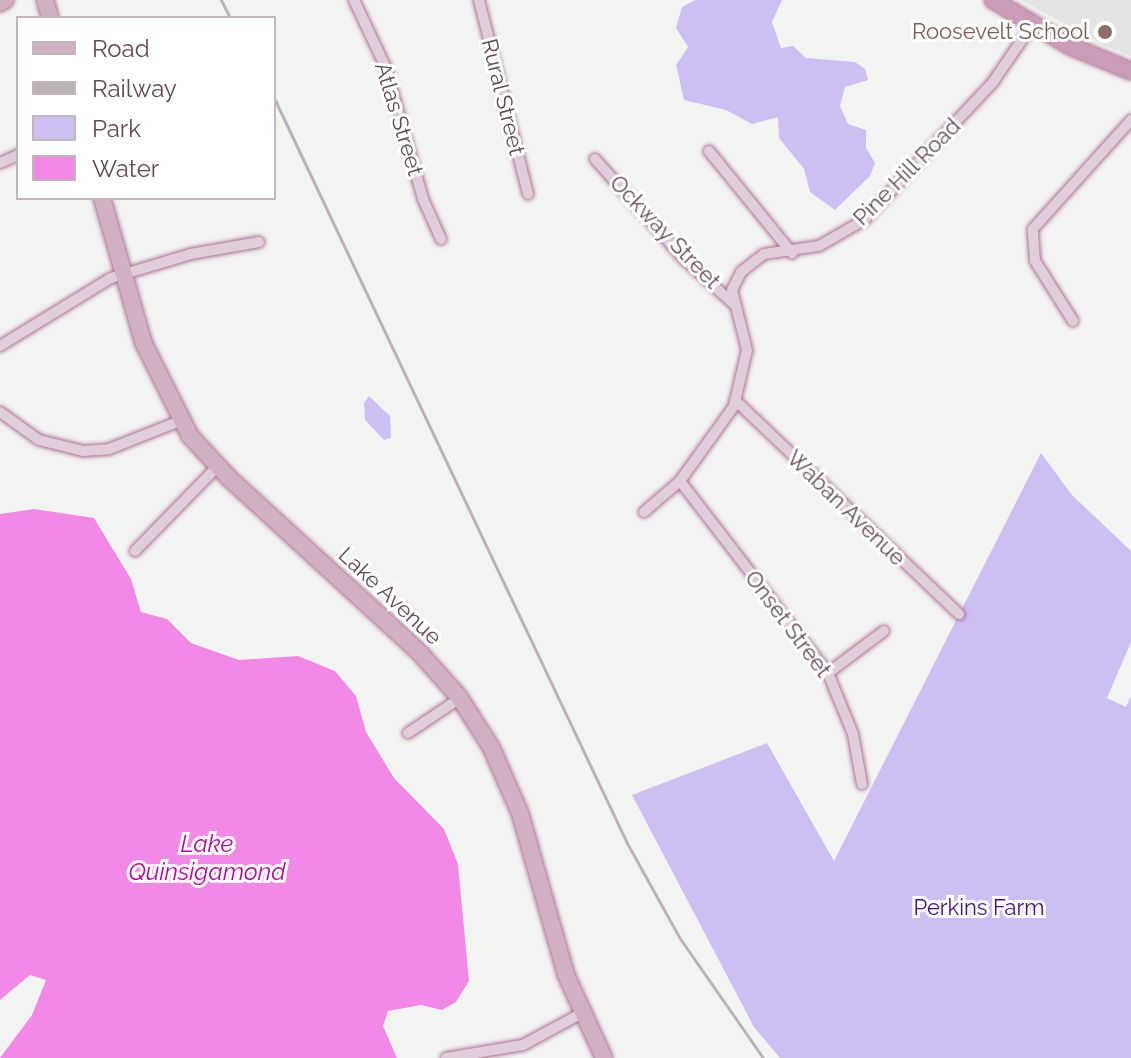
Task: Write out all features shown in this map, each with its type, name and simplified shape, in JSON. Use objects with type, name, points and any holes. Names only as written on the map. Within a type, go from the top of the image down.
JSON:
[{"type":"highway","points":[[993,0],[1032,25],[1131,71]]},
{"type":"main road","points":[[0,3],[5,0]]},
{"type":"main road","name":"Lake Avenue","points":[[103,200],[144,344],[180,421],[217,467],[398,632],[460,698],[491,747],[517,802],[554,937],[582,1013],[604,1058]]},
{"type":"street","name":"Atlas Street","points":[[354,0],[386,68],[423,199],[441,239]]},
{"type":"street","name":"Rural Street","points":[[479,0],[528,194]]},
{"type":"street","name":"Pine Hill Road","points":[[735,305],[734,284],[748,265],[764,254],[792,253],[832,241],[864,220],[993,82],[1032,25]]},
{"type":"street","points":[[1073,321],[1035,261],[1033,229],[1131,120]]},
{"type":"street","points":[[709,151],[792,253]]},
{"type":"street","name":"Ockway Street","points":[[595,159],[684,259],[735,305]]},
{"type":"street","points":[[0,346],[111,278],[124,277],[191,254],[259,242]]},
{"type":"street","points":[[644,512],[680,481],[735,400],[747,350],[735,305]]},
{"type":"street","name":"Waban Avenue","points":[[735,400],[959,614]]},
{"type":"street","points":[[0,412],[39,440],[83,451],[109,449],[180,421]]},
{"type":"street","points":[[135,551],[217,467]]},
{"type":"street","name":"Onset Street","points":[[680,481],[828,673],[853,734],[862,784]]},
{"type":"street","points":[[828,673],[884,631]]},
{"type":"street","points":[[408,733],[460,698]]},
{"type":"street","points":[[446,1058],[523,1045],[582,1013]]},
{"type":"shaded area","name":"Roosevelt School","points":[[1021,0],[1131,0],[1131,56],[1105,46]]},
{"type":"green space","points":[[695,0],[782,0],[772,22],[781,48],[793,46],[806,58],[855,62],[865,69],[868,80],[845,87],[840,106],[848,124],[866,130],[866,148],[875,163],[870,176],[835,210],[810,192],[804,169],[779,138],[778,117],[752,124],[726,110],[684,100],[676,65],[688,47],[676,28],[682,7]]},
{"type":"green space","points":[[369,396],[390,416],[391,438],[384,440],[365,420],[364,403]]},
{"type":"green space","name":"Perkins Farm","points":[[1041,453],[1072,495],[1131,551],[1131,642],[1107,698],[1126,707],[1131,696],[1131,1058],[780,1058],[754,1027],[632,795],[767,743],[834,861]]},
{"type":"water","name":"Lake Quinsigamond","points":[[34,509],[94,518],[131,579],[141,612],[167,619],[191,643],[239,660],[298,656],[335,671],[356,696],[366,732],[394,778],[444,829],[458,864],[469,981],[456,1002],[442,1010],[421,1005],[388,1011],[383,1026],[397,1058],[0,1058],[32,1015],[46,980],[30,975],[0,1000],[0,514]]},
{"type":"railway","points":[[221,0],[229,16]]},
{"type":"railway","points":[[276,102],[627,843],[679,937],[763,1058]]},
{"type":"place","name":"Roosevelt School","points":[[1105,32]]}]
